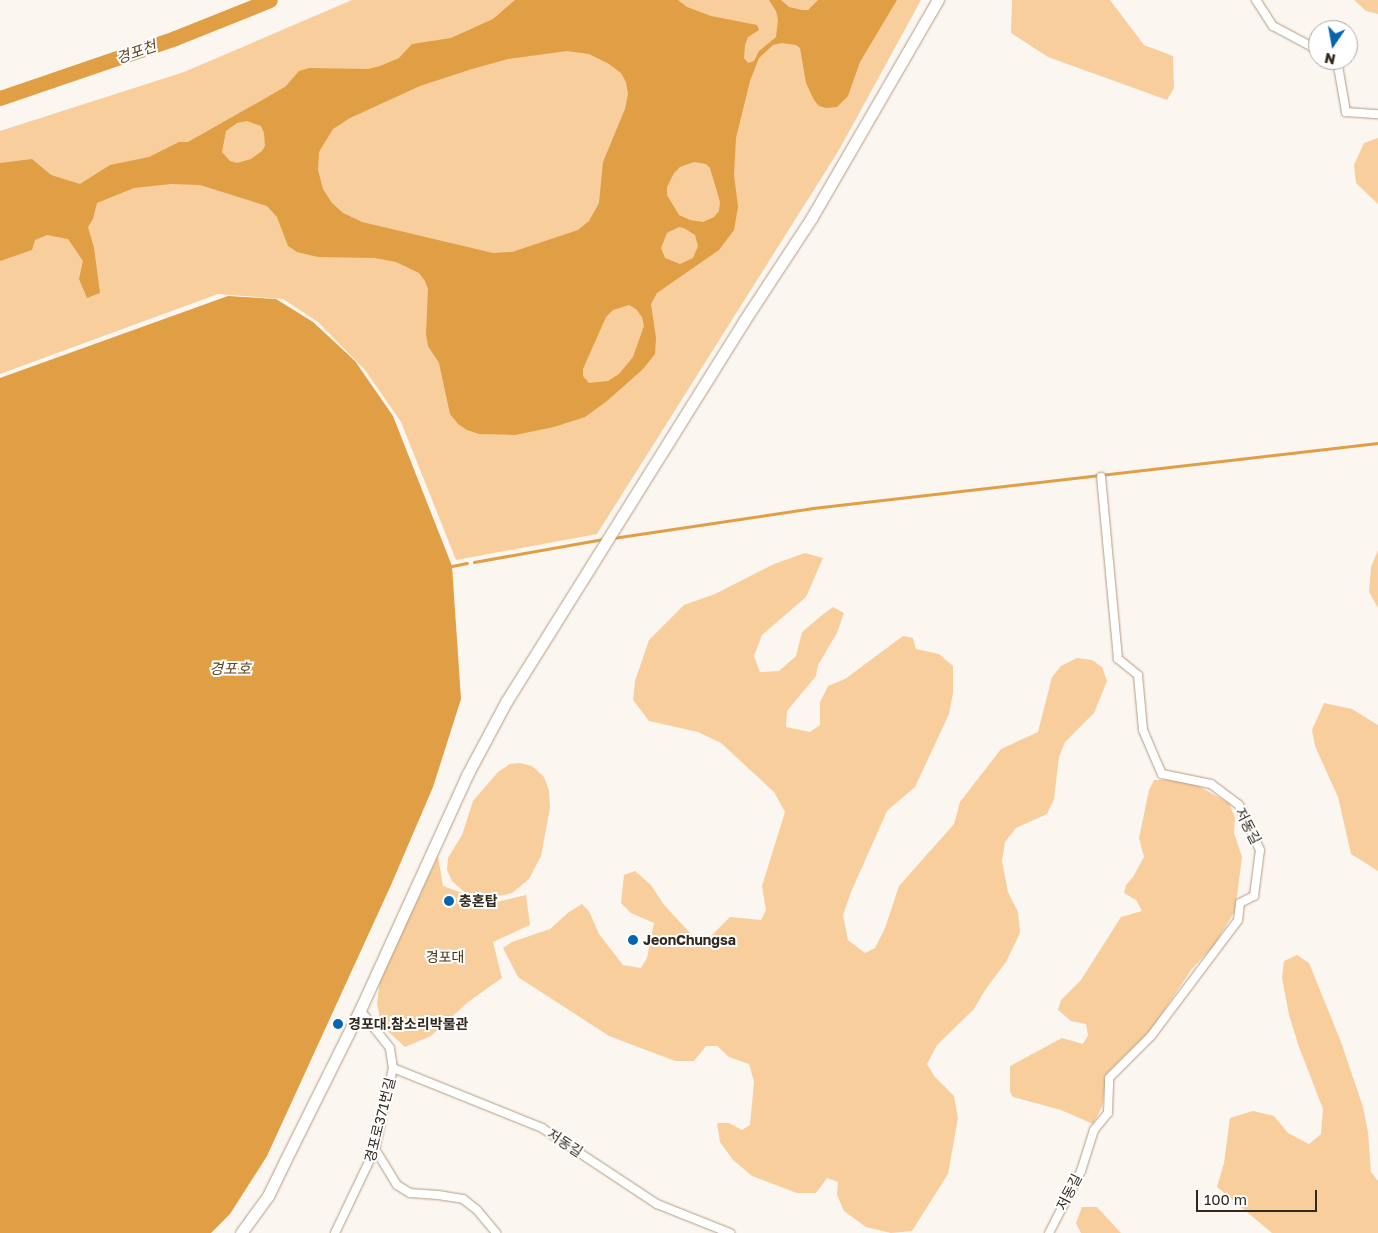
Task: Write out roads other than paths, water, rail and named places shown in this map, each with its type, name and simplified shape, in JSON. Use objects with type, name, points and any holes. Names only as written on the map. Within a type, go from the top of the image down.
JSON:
[{"type":"street","points":[[241,1233],[268,1196],[360,1010],[467,775],[506,702],[744,320],[812,217],[938,0]]},
{"type":"street","points":[[1256,0],[1273,26],[1308,45]]},
{"type":"street","points":[[1339,70],[1346,112],[1378,114]]},
{"type":"street","name":"저동길","points":[[1049,1233],[1081,1170],[1094,1130],[1108,1113],[1109,1078],[1151,1036],[1238,920],[1240,903],[1254,896],[1260,850],[1240,805],[1211,784],[1162,774],[1156,763],[1143,730],[1138,675],[1118,659],[1101,477]]},
{"type":"street","name":"경포로371번길","points":[[335,1233],[375,1149],[393,1068],[390,1048],[360,1010]]},
{"type":"street","name":"저동길","points":[[393,1068],[542,1128],[658,1204],[730,1233]]},
{"type":"street","points":[[375,1149],[397,1185],[410,1193],[438,1194],[463,1199],[477,1210],[496,1233]]},
{"type":"water","points":[[515,0],[678,0],[687,7],[711,16],[757,25],[759,30],[748,37],[745,45],[744,58],[748,63],[754,61],[759,51],[776,37],[778,20],[776,11],[769,0],[781,0],[789,7],[808,10],[818,0],[897,0],[860,62],[848,96],[837,107],[826,108],[819,106],[814,100],[806,83],[800,48],[796,45],[782,43],[773,45],[759,58],[750,81],[736,138],[734,175],[738,207],[734,230],[719,250],[657,293],[651,304],[656,338],[655,354],[643,369],[607,401],[585,417],[554,427],[515,435],[479,434],[467,430],[458,424],[450,414],[439,363],[428,346],[426,334],[428,289],[419,273],[396,262],[375,258],[318,257],[297,252],[288,246],[277,217],[267,206],[200,185],[171,184],[134,188],[97,203],[93,219],[88,227],[94,248],[100,293],[87,298],[79,279],[83,261],[68,239],[47,235],[35,240],[32,250],[0,261],[0,163],[32,159],[51,175],[80,184],[110,165],[149,157],[179,142],[188,142],[286,86],[299,71],[309,68],[368,69],[380,66],[399,58],[412,44],[451,38],[493,19]],"holes":[[[567,51],[589,54],[609,64],[621,73],[626,82],[628,94],[625,109],[603,162],[599,203],[589,221],[578,230],[512,252],[493,253],[362,222],[343,213],[332,203],[323,189],[318,170],[319,152],[333,129],[350,118],[420,86],[508,59]],[[247,121],[261,126],[264,133],[265,146],[262,151],[251,159],[237,163],[230,161],[222,152],[226,131],[237,123]],[[694,162],[706,164],[710,168],[720,202],[719,211],[714,217],[703,222],[690,220],[679,215],[667,195],[667,187],[674,173],[680,167]],[[679,227],[695,235],[698,246],[693,258],[680,264],[665,258],[661,248],[667,233]],[[629,305],[636,309],[642,317],[644,326],[633,357],[619,374],[608,381],[589,383],[583,376],[583,369],[606,317],[613,310]]]},
{"type":"water","name":"경포호","points":[[228,296],[276,299],[313,322],[355,361],[393,416],[452,566],[461,699],[433,787],[391,885],[267,1156],[230,1214],[211,1233],[0,1233],[0,378]]},
{"type":"waterway","name":"경포천","points":[[0,98],[175,38],[270,0]]},
{"type":"waterway","points":[[613,538],[813,508],[1378,443]]},
{"type":"waterway","points":[[474,562],[603,539]]},
{"type":"waterway","points":[[452,566],[467,563]]},
{"type":"place","name":"충혼탑","points":[[449,901]]},
{"type":"place","name":"JeonChungsa","points":[[633,940]]},
{"type":"place","name":"경포대.참소리박물관","points":[[338,1024]]},
{"type":"park label","name":"경포대","points":[[445,957]]}]
